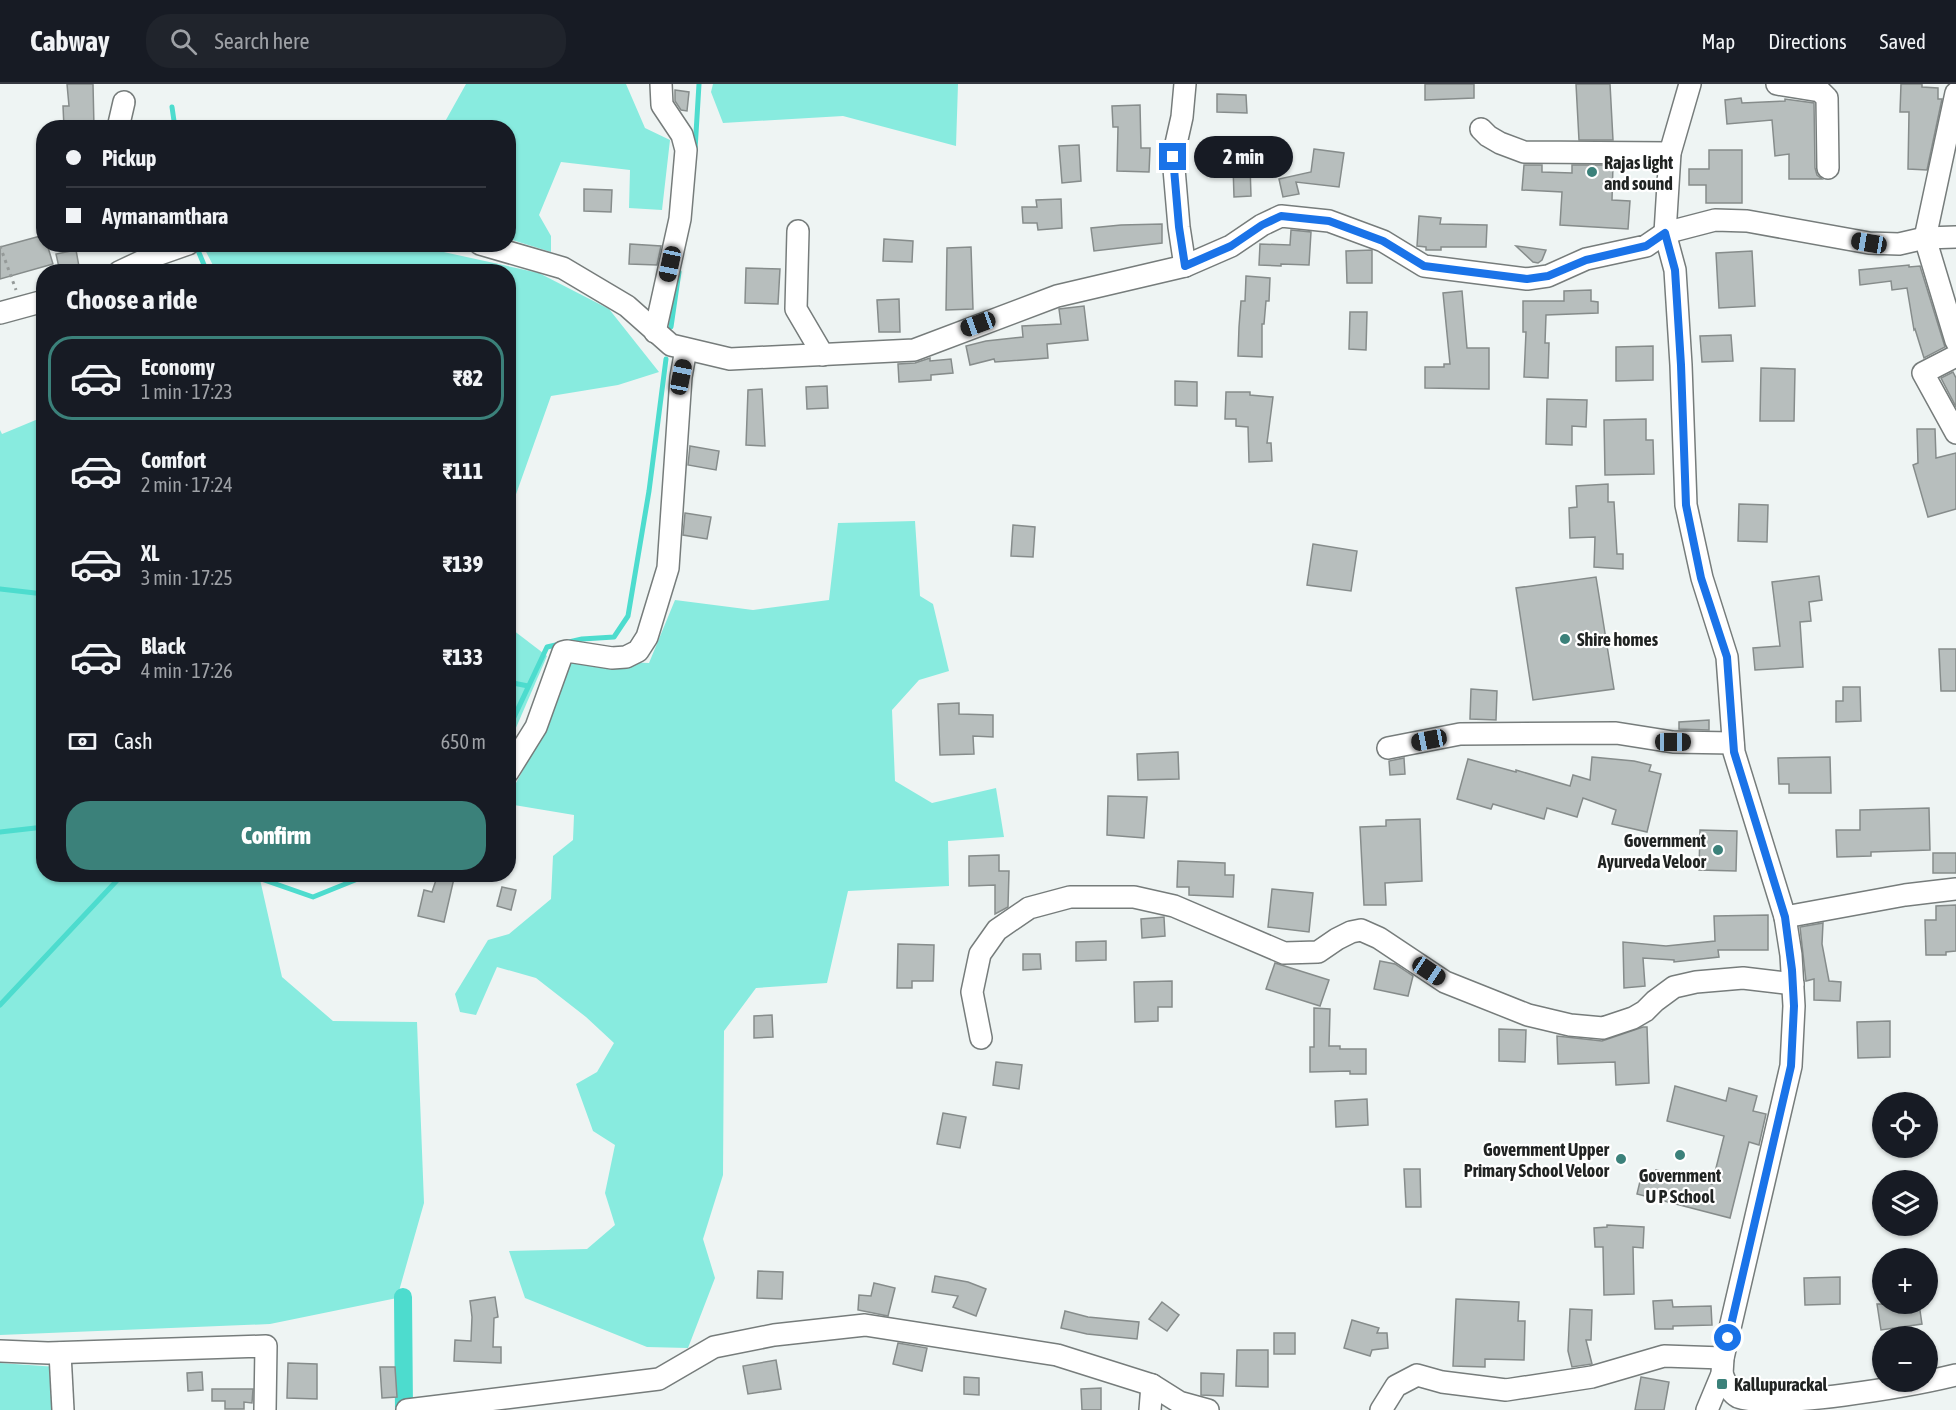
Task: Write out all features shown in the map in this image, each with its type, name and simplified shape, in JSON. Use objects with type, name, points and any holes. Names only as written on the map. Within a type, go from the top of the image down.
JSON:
[{"type":"street","points":[[655,332],[680,219],[686,150],[682,135],[662,105],[661,84]]},
{"type":"street","points":[[1185,84],[1182,117],[1173,157],[1185,266]]},
{"type":"street","points":[[1690,84],[1670,153],[1665,233],[1676,282],[1686,505],[1701,578],[1727,657],[1734,752],[1785,917],[1791,955],[1794,1006],[1791,1066],[1722,1366],[1707,1410]]},
{"type":"street","points":[[1777,84],[1820,91],[1827,98],[1828,168]]},
{"type":"street","points":[[1956,93],[1925,238],[1956,341]]},
{"type":"street","points":[[120,120],[124,102]]},
{"type":"street","points":[[1481,129],[1500,143],[1524,152],[1670,153]]},
{"type":"street","points":[[508,252],[563,268],[577,275],[627,306],[670,345],[730,359],[914,350],[1057,296],[1185,266],[1231,246],[1262,225],[1281,216],[1329,221],[1383,241],[1424,266],[1527,279],[1548,276],[1586,260],[1646,246],[1665,233],[1715,220],[1734,219],[1869,243],[1899,244],[1925,238],[1956,237]]},
{"type":"street","points":[[798,231],[795,309],[823,355]]},
{"type":"street","points":[[130,264],[148,252]]},
{"type":"street","points":[[0,313],[36,303]]},
{"type":"street","points":[[516,759],[536,727],[563,652],[612,658],[626,657],[638,651],[647,637],[668,568],[681,377],[686,349]]},
{"type":"street","points":[[1956,356],[1923,373],[1956,434]]},
{"type":"street","points":[[1388,748],[1460,734],[1616,734],[1673,742],[1733,743]]},
{"type":"street","points":[[1785,917],[1905,895],[1956,889]]},
{"type":"street","points":[[981,1038],[972,992],[980,954],[997,930],[1029,908],[1070,897],[1134,897],[1174,906],[1284,953],[1318,952],[1337,939],[1361,930],[1379,938],[1445,982],[1528,1015],[1570,1025],[1603,1028],[1633,1018],[1674,987],[1696,982],[1743,978],[1793,984]]},
{"type":"street","points":[[410,1409],[659,1379],[714,1347],[774,1335],[865,1325],[1057,1355],[1152,1385],[1179,1402],[1208,1410]]},
{"type":"street","points":[[0,1351],[60,1353],[266,1346],[265,1410]]},
{"type":"street","points":[[60,1353],[63,1410]]},
{"type":"street","points":[[1382,1410],[1396,1386],[1417,1375],[1442,1382],[1506,1390],[1592,1377],[1664,1356],[1722,1366]]},
{"type":"street","points":[[1722,1366],[1738,1398],[1762,1406],[1789,1408],[1861,1398],[1956,1375]]},
{"type":"street","points":[[1150,1410],[1152,1385]]},
{"type":"path","points":[[0,246],[20,306]]},
{"type":"shaded area","points":[[466,84],[626,84],[645,128],[670,140],[662,210],[629,208],[630,170],[561,162],[539,215],[551,236],[551,252],[516,241],[516,120],[446,120]]},
{"type":"shaded area","points":[[713,84],[958,84],[956,146],[843,116],[723,123],[711,92]]},
{"type":"shaded area","points":[[206,252],[444,252],[498,264],[212,264]]},
{"type":"shaded area","points":[[516,268],[539,273],[609,309],[659,372],[618,385],[551,396],[516,494]]},
{"type":"shaded area","points":[[36,420],[36,882],[261,882],[282,977],[333,1021],[417,1022],[424,1203],[397,1298],[270,1324],[0,1335],[0,430],[2,434]]},
{"type":"shaded area","points":[[915,521],[920,596],[933,604],[949,671],[919,680],[892,710],[895,781],[932,803],[996,788],[1004,837],[948,841],[949,886],[848,891],[827,983],[756,988],[724,1031],[723,1175],[703,1239],[715,1278],[688,1348],[647,1347],[525,1298],[509,1251],[587,1249],[615,1225],[605,1193],[615,1145],[593,1131],[576,1084],[597,1072],[614,1043],[586,1017],[536,978],[497,967],[476,1015],[460,1012],[455,994],[488,940],[509,934],[551,899],[553,856],[573,840],[574,815],[516,805],[516,783],[544,731],[567,660],[649,663],[675,600],[753,610],[829,600],[838,523]]},
{"type":"shaded area","points":[[516,632],[547,656],[516,728]]},
{"type":"shaded area","points":[[0,1363],[57,1367],[56,1410],[0,1410]]},
{"type":"building","points":[[67,84],[93,84],[94,120],[64,120],[63,106],[69,106]]},
{"type":"building","points":[[1425,84],[1474,84],[1474,98],[1425,100]]},
{"type":"building","points":[[1576,84],[1610,84],[1613,140],[1579,140]]},
{"type":"building","points":[[1901,84],[1922,84],[1922,87],[1938,88],[1938,99],[1942,99],[1927,170],[1908,169],[1909,112],[1900,112]]},
{"type":"building","points":[[675,90],[689,92],[687,111],[681,110],[675,101]]},
{"type":"building","points":[[1217,94],[1246,95],[1247,113],[1217,112]]},
{"type":"building","points":[[1741,98],[1742,103],[1785,101],[1785,99],[1814,103],[1815,168],[1817,175],[1822,179],[1789,179],[1789,154],[1775,156],[1772,120],[1727,124],[1725,100]]},
{"type":"building","points":[[1140,105],[1141,148],[1150,148],[1149,172],[1117,171],[1118,127],[1113,127],[1112,106]]},
{"type":"building","points":[[1079,145],[1081,181],[1062,183],[1059,146]]},
{"type":"building","points":[[1314,149],[1344,153],[1339,187],[1296,182],[1299,194],[1283,197],[1279,179],[1311,172]]},
{"type":"building","points":[[1709,150],[1742,150],[1742,203],[1706,203],[1706,185],[1689,185],[1689,169],[1709,169]]},
{"type":"building","points":[[1250,165],[1251,196],[1234,197],[1233,166]]},
{"type":"building","points":[[1524,165],[1542,165],[1542,172],[1572,173],[1572,165],[1613,165],[1612,200],[1630,201],[1628,229],[1560,225],[1562,192],[1522,190]]},
{"type":"building","points":[[584,189],[612,190],[611,212],[584,211]]},
{"type":"building","points":[[1061,199],[1062,228],[1038,230],[1037,223],[1023,223],[1022,207],[1037,207],[1036,200]]},
{"type":"building","points":[[1419,216],[1441,218],[1440,224],[1487,225],[1486,247],[1441,247],[1441,250],[1426,250],[1426,247],[1417,246]]},
{"type":"building","points":[[1162,224],[1162,243],[1094,251],[1091,228]]},
{"type":"building","points":[[1291,230],[1311,232],[1309,265],[1259,265],[1260,244],[1290,245]]},
{"type":"building","points":[[36,237],[36,252],[49,252],[53,264],[36,264],[36,269],[0,279],[0,247]]},
{"type":"building","points":[[884,239],[913,241],[912,262],[883,261]]},
{"type":"building","points":[[630,244],[661,246],[657,265],[629,264]]},
{"type":"building","points":[[1516,246],[1546,250],[1542,260],[1538,263],[1533,262]]},
{"type":"building","points":[[971,247],[973,309],[946,310],[947,248]]},
{"type":"building","points":[[1372,250],[1372,283],[1347,283],[1346,251]]},
{"type":"building","points":[[1752,251],[1755,306],[1719,308],[1716,253]]},
{"type":"building","points":[[76,252],[79,264],[58,264],[56,254]]},
{"type":"building","points":[[1909,265],[1909,267],[1920,266],[1945,347],[1924,358],[1914,330],[1907,288],[1892,290],[1891,281],[1860,285],[1859,270]]},
{"type":"building","points":[[746,268],[780,269],[778,304],[745,303]]},
{"type":"building","points":[[1246,276],[1270,278],[1269,301],[1266,301],[1264,324],[1262,324],[1262,357],[1238,356],[1241,301],[1245,301]]},
{"type":"building","points":[[1591,290],[1591,301],[1598,302],[1598,313],[1546,315],[1545,343],[1549,343],[1548,378],[1524,377],[1526,332],[1523,332],[1523,301],[1564,301],[1564,291]]},
{"type":"building","points":[[1462,291],[1467,348],[1489,348],[1489,389],[1425,388],[1425,367],[1444,367],[1444,364],[1450,364],[1443,293]]},
{"type":"building","points":[[899,299],[900,332],[879,332],[877,300]]},
{"type":"building","points":[[1084,306],[1088,340],[1047,344],[1048,358],[995,362],[994,359],[970,365],[966,346],[986,341],[1023,337],[1022,326],[1061,324],[1059,309]]},
{"type":"building","points":[[1350,312],[1367,312],[1366,350],[1349,349]]},
{"type":"building","points":[[1731,335],[1733,361],[1702,362],[1700,336]]},
{"type":"building","points":[[1653,346],[1653,380],[1616,381],[1616,347]]},
{"type":"building","points":[[930,358],[930,361],[951,359],[953,373],[931,375],[931,380],[899,382],[898,364],[915,363]]},
{"type":"building","points":[[1761,368],[1795,369],[1794,421],[1760,421]]},
{"type":"building","points":[[1953,372],[1956,378],[1956,407],[1941,378]]},
{"type":"building","points":[[1175,381],[1197,382],[1197,406],[1175,405]]},
{"type":"building","points":[[827,386],[828,408],[807,409],[806,387]]},
{"type":"building","points":[[762,389],[765,446],[746,445],[748,390]]},
{"type":"building","points":[[1226,392],[1250,392],[1250,395],[1273,397],[1267,443],[1271,443],[1272,461],[1249,462],[1248,427],[1236,426],[1236,419],[1225,419]]},
{"type":"building","points":[[1547,399],[1587,400],[1586,427],[1572,426],[1572,445],[1546,444]]},
{"type":"building","points":[[1646,419],[1646,440],[1653,440],[1654,474],[1605,475],[1604,420]]},
{"type":"building","points":[[1917,429],[1935,429],[1936,458],[1956,453],[1956,509],[1928,517],[1913,465],[1918,463]]},
{"type":"building","points":[[690,446],[719,451],[716,470],[688,465]]},
{"type":"building","points":[[1608,484],[1608,502],[1614,502],[1617,554],[1623,554],[1623,569],[1594,567],[1595,537],[1570,538],[1569,508],[1577,507],[1576,486]]},
{"type":"building","points":[[1739,504],[1768,505],[1767,542],[1738,541]]},
{"type":"building","points":[[685,513],[711,517],[707,539],[683,535]]},
{"type":"building","points":[[1013,525],[1035,527],[1033,557],[1011,556]]},
{"type":"building","points":[[1313,544],[1357,551],[1351,591],[1307,585]]},
{"type":"building","points":[[1819,576],[1822,600],[1809,602],[1811,621],[1800,622],[1803,667],[1755,670],[1753,648],[1780,646],[1772,582]]},
{"type":"building","name":"Shire homes","points":[[1596,577],[1614,689],[1533,700],[1516,588]]},
{"type":"building","points":[[1939,649],[1956,649],[1956,691],[1941,691]]},
{"type":"building","points":[[1843,687],[1860,687],[1861,721],[1836,722],[1836,701],[1843,701]]},
{"type":"building","points":[[1471,689],[1497,691],[1496,720],[1470,719]]},
{"type":"building","points":[[959,703],[959,714],[993,715],[993,737],[973,736],[974,754],[940,755],[938,704]]},
{"type":"building","points":[[1709,720],[1709,730],[1679,729],[1679,722]]},
{"type":"building","points":[[1178,752],[1179,779],[1138,780],[1137,754]]},
{"type":"building","points":[[1592,757],[1651,765],[1649,771],[1661,774],[1647,832],[1612,824],[1616,810],[1583,798],[1577,817],[1547,808],[1544,819],[1493,804],[1491,809],[1457,799],[1468,759],[1570,786],[1573,775],[1590,780]]},
{"type":"building","points":[[1830,757],[1831,793],[1789,793],[1789,784],[1779,784],[1778,758]]},
{"type":"building","points":[[1404,758],[1405,774],[1390,775],[1389,761]]},
{"type":"building","points":[[1108,796],[1147,797],[1144,838],[1107,835]]},
{"type":"building","points":[[1929,808],[1930,850],[1871,852],[1871,856],[1837,857],[1836,830],[1860,830],[1860,810]]},
{"type":"building","points":[[1420,819],[1422,881],[1385,883],[1386,905],[1364,905],[1360,827],[1386,826],[1386,820]]},
{"type":"building","name":"Government Ayurveda Veloor","points":[[1700,830],[1737,831],[1736,871],[1699,870]]},
{"type":"building","points":[[1933,853],[1956,853],[1956,873],[1933,873]]},
{"type":"building","points":[[999,855],[999,871],[1009,871],[1008,907],[995,914],[995,885],[969,886],[969,856]]},
{"type":"building","points":[[1178,861],[1225,863],[1225,875],[1234,875],[1233,897],[1189,895],[1189,887],[1177,887]]},
{"type":"building","points":[[435,882],[453,882],[444,922],[418,916],[424,890],[432,892]]},
{"type":"building","points":[[502,887],[516,890],[511,910],[497,906]]},
{"type":"building","points":[[1272,889],[1313,893],[1309,932],[1268,927]]},
{"type":"building","points":[[1956,905],[1956,951],[1946,952],[1946,955],[1926,955],[1925,920],[1936,920],[1936,906]]},
{"type":"building","points":[[1768,915],[1768,950],[1718,950],[1719,957],[1674,962],[1674,960],[1643,958],[1645,986],[1624,988],[1623,942],[1666,946],[1715,941],[1714,916]]},
{"type":"building","points":[[1164,917],[1165,936],[1142,938],[1141,919]]},
{"type":"building","points":[[1823,923],[1822,944],[1829,981],[1841,982],[1840,1001],[1814,1000],[1814,979],[1806,981],[1800,927]]},
{"type":"building","points":[[1106,941],[1106,960],[1076,961],[1076,942]]},
{"type":"building","points":[[898,944],[934,945],[933,981],[912,981],[912,988],[897,988]]},
{"type":"building","points":[[1023,954],[1040,954],[1041,969],[1023,970]]},
{"type":"building","points":[[1380,961],[1395,964],[1413,976],[1408,996],[1374,989]]},
{"type":"building","points":[[1275,963],[1329,980],[1320,1006],[1266,989]]},
{"type":"building","points":[[1172,981],[1172,1007],[1158,1007],[1158,1021],[1135,1022],[1134,982]]},
{"type":"building","points":[[1314,1008],[1330,1009],[1329,1046],[1340,1046],[1340,1049],[1366,1049],[1366,1074],[1350,1074],[1350,1071],[1310,1072],[1310,1047],[1314,1047]]},
{"type":"building","points":[[772,1015],[773,1037],[754,1038],[754,1016]]},
{"type":"building","points":[[1890,1021],[1890,1057],[1858,1058],[1857,1022]]},
{"type":"building","points":[[1647,1027],[1649,1083],[1616,1085],[1615,1062],[1558,1064],[1557,1036],[1602,1041]]},
{"type":"building","points":[[1499,1029],[1526,1030],[1525,1062],[1499,1061]]},
{"type":"building","points":[[996,1062],[1022,1065],[1019,1089],[993,1085]]},
{"type":"building","points":[[1675,1086],[1726,1101],[1729,1088],[1757,1096],[1753,1111],[1766,1114],[1759,1145],[1749,1142],[1730,1218],[1637,1194],[1642,1173],[1655,1174],[1656,1170],[1712,1184],[1724,1136],[1667,1121]]},
{"type":"building","points":[[1367,1099],[1368,1125],[1336,1127],[1335,1101]]},
{"type":"building","points":[[943,1113],[966,1117],[960,1148],[937,1144]]},
{"type":"building","points":[[1404,1169],[1420,1169],[1421,1207],[1406,1207]]},
{"type":"building","points":[[1607,1225],[1644,1227],[1643,1248],[1633,1247],[1634,1294],[1604,1295],[1603,1247],[1595,1247],[1594,1228],[1607,1227]]},
{"type":"building","points":[[758,1271],[783,1272],[782,1299],[757,1298]]},
{"type":"building","points":[[935,1276],[968,1282],[986,1289],[976,1316],[953,1307],[958,1296],[932,1292]]},
{"type":"building","points":[[1840,1277],[1840,1304],[1805,1305],[1804,1278]]},
{"type":"building","points":[[874,1283],[895,1288],[888,1316],[858,1310],[859,1295],[871,1296]]},
{"type":"building","points":[[495,1297],[498,1317],[494,1318],[493,1347],[501,1347],[501,1363],[454,1361],[455,1340],[471,1341],[470,1301]]},
{"type":"building","points":[[1456,1299],[1519,1302],[1518,1321],[1525,1321],[1524,1360],[1485,1359],[1485,1367],[1453,1366]]},
{"type":"building","points":[[1672,1300],[1673,1307],[1711,1306],[1712,1325],[1655,1329],[1653,1301]]},
{"type":"building","points":[[1162,1302],[1179,1315],[1167,1331],[1149,1319]]},
{"type":"building","points":[[1570,1309],[1592,1310],[1591,1340],[1586,1340],[1592,1364],[1572,1367],[1568,1351]]},
{"type":"building","points":[[1065,1311],[1088,1317],[1139,1322],[1137,1339],[1087,1334],[1061,1328]]},
{"type":"building","points":[[1879,1314],[1920,1314],[1922,1324],[1880,1326]]},
{"type":"building","points":[[1352,1320],[1379,1328],[1377,1333],[1387,1333],[1388,1348],[1372,1350],[1370,1356],[1344,1348]]},
{"type":"building","points":[[1274,1333],[1295,1333],[1295,1354],[1274,1354]]},
{"type":"building","points":[[898,1343],[927,1348],[922,1371],[893,1364]]},
{"type":"building","points":[[1237,1350],[1268,1350],[1268,1387],[1236,1386]]},
{"type":"building","points":[[776,1360],[781,1389],[748,1394],[743,1366]]},
{"type":"building","points":[[288,1363],[317,1364],[317,1399],[287,1398]]},
{"type":"building","points":[[380,1367],[395,1367],[397,1397],[382,1398]]},
{"type":"building","points":[[202,1372],[203,1390],[188,1391],[187,1373]]},
{"type":"building","points":[[1201,1373],[1224,1374],[1223,1396],[1201,1395]]},
{"type":"building","points":[[964,1377],[979,1378],[979,1395],[964,1394]]},
{"type":"building","points":[[1641,1377],[1669,1382],[1664,1410],[1635,1410]]},
{"type":"building","points":[[1101,1388],[1101,1410],[1082,1410],[1081,1389]]},
{"type":"building","points":[[212,1389],[253,1389],[252,1403],[244,1402],[244,1409],[225,1409],[225,1401],[212,1401]]},
{"type":"waterway","points":[[695,150],[699,84]]},
{"type":"waterway","points":[[172,107],[174,120]]},
{"type":"waterway","points":[[199,252],[204,264]]},
{"type":"waterway","points":[[671,327],[679,272]]},
{"type":"waterway","points":[[516,713],[547,647],[582,639],[614,637],[628,616],[649,491],[666,359]]},
{"type":"waterway","points":[[0,589],[36,593]]},
{"type":"waterway","points":[[516,684],[528,686]]},
{"type":"waterway","points":[[0,832],[36,828]]},
{"type":"waterway","points":[[0,1005],[115,882]]},
{"type":"waterway","points":[[270,882],[313,897],[350,882]]},
{"type":"waterway","points":[[403,1297],[404,1410]]},
{"type":"place","name":"Rajas light and sound","points":[[1592,172]]},
{"type":"place","name":"Shire homes","points":[[1565,639]]},
{"type":"place","name":"Government Ayurveda Veloor","points":[[1718,850]]},
{"type":"place","name":"Government U P School","points":[[1680,1155]]},
{"type":"place","name":"Government Upper Primary School Veloor","points":[[1621,1159]]},
{"type":"place","name":"Kallupurackal","points":[[1722,1384]]},
{"type":"route","points":[[1173,157],[1185,266],[1231,246],[1262,225],[1281,216],[1329,221],[1383,241],[1424,266],[1527,279],[1548,276],[1586,260],[1646,246],[1665,233],[1675,270],[1686,505],[1701,578],[1727,657],[1734,752],[1785,917],[1792,970],[1794,1006],[1791,1066],[1728,1338]]}]
